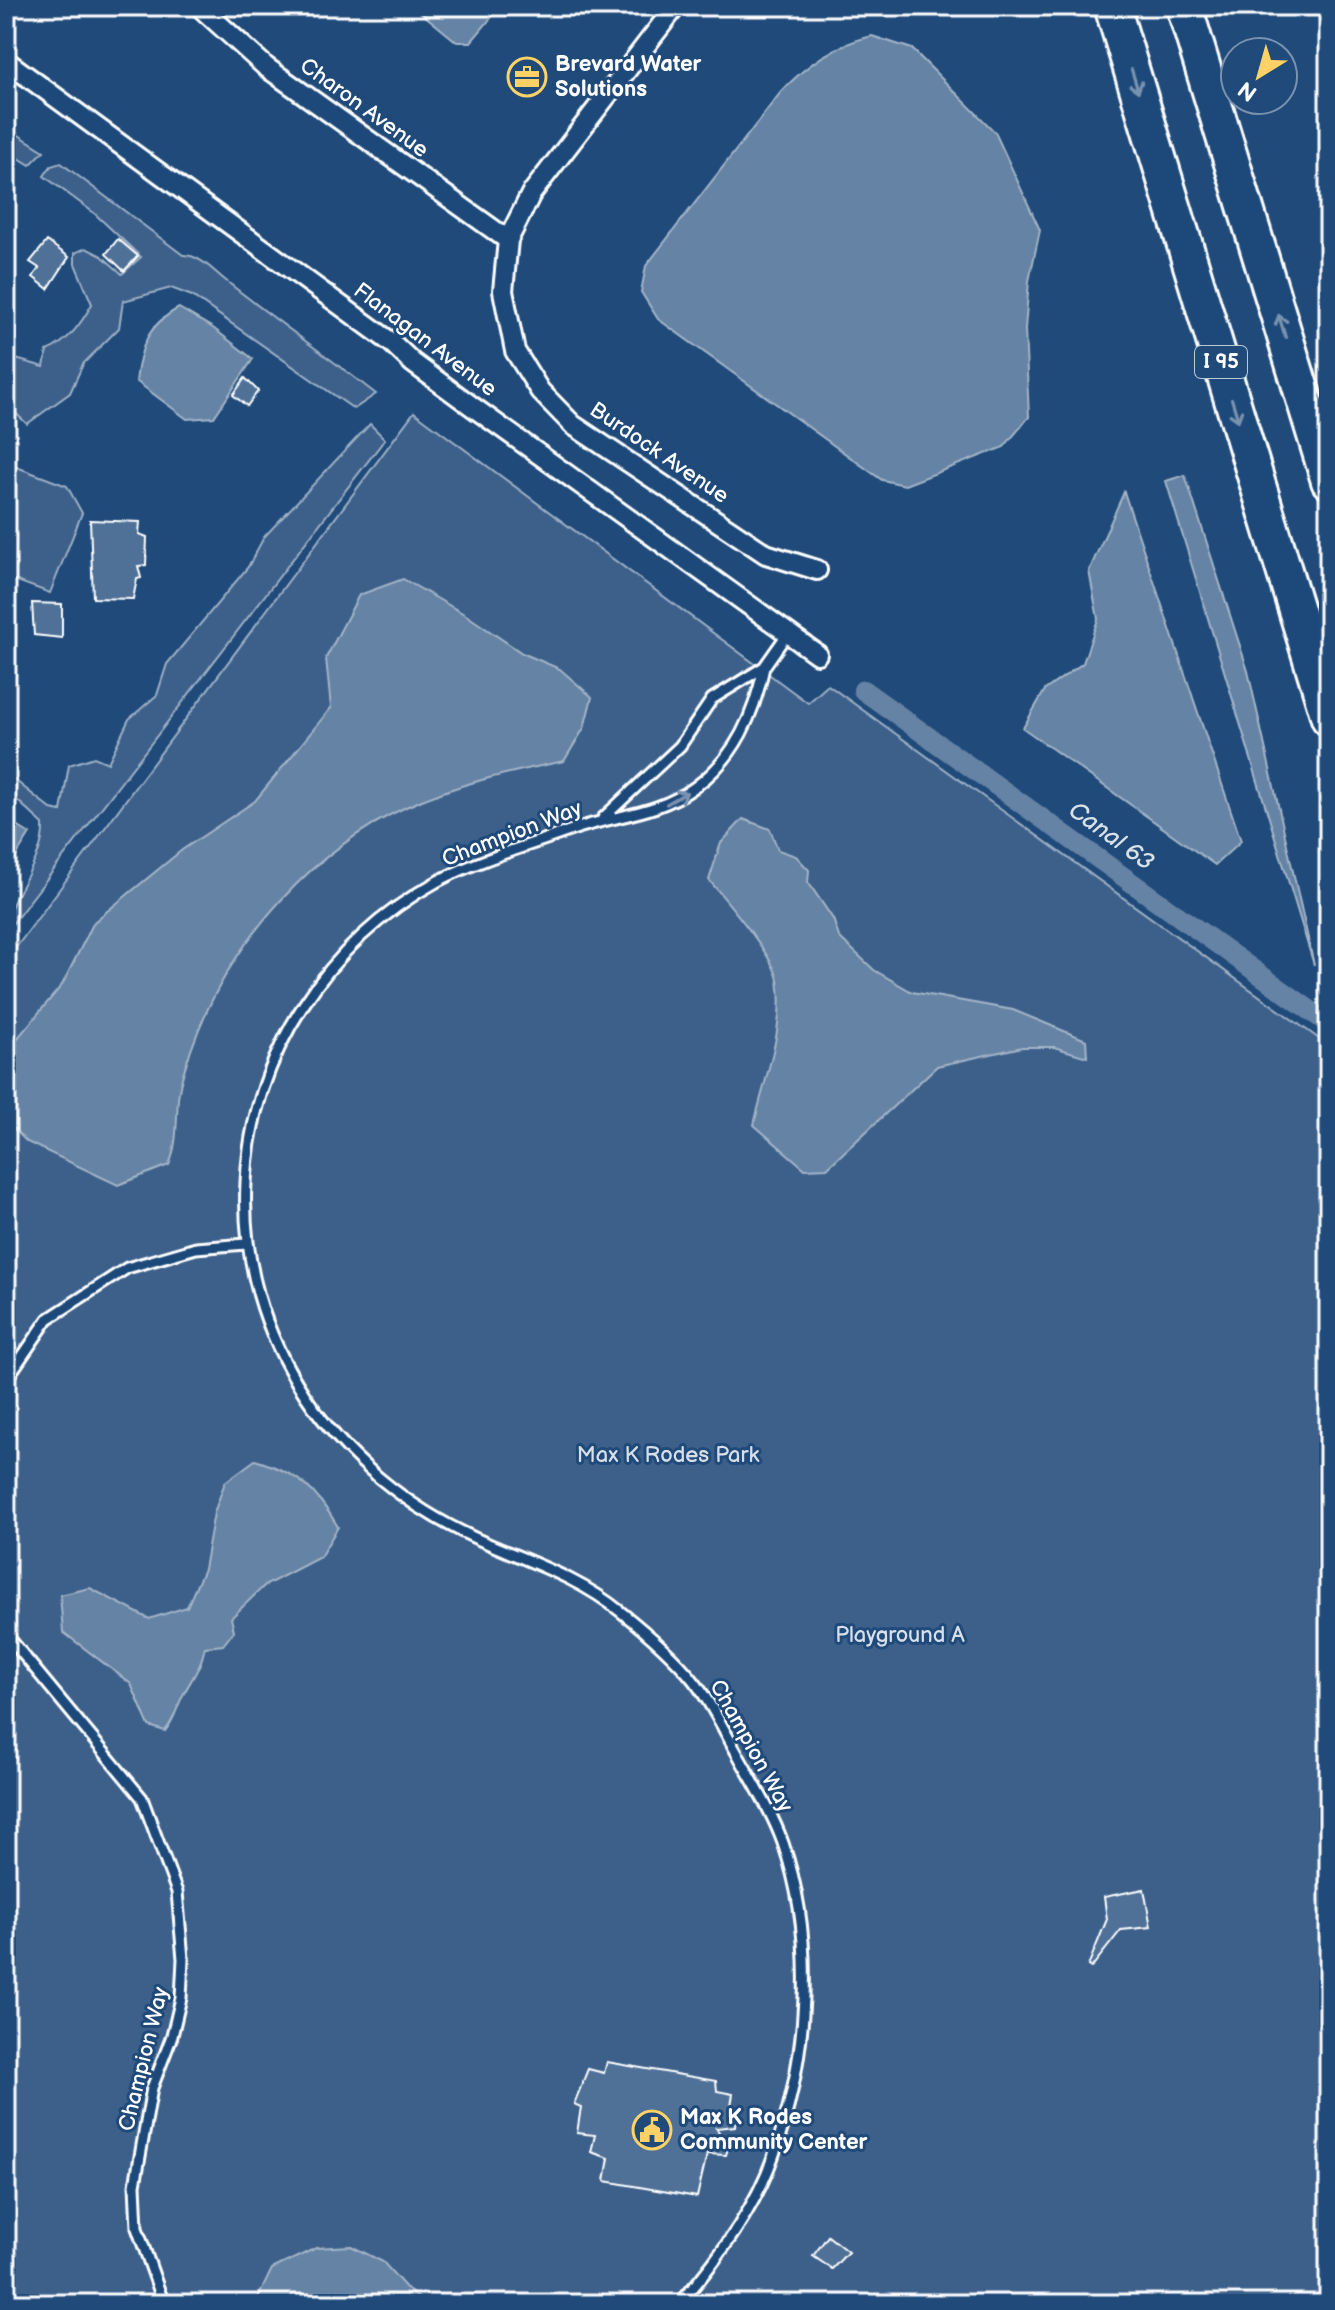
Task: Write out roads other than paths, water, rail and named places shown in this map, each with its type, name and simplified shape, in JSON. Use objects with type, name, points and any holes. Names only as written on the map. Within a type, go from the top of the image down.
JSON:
[{"type":"highway","name":"I 95","points":[[1112,6],[1329,718]]},
{"type":"highway","points":[[1184,6],[1329,481]]},
{"type":"street","name":"Charon Avenue","points":[[199,6],[266,67],[508,240]]},
{"type":"street","name":"Burdock Avenue","points":[[676,6],[531,194],[508,240],[503,291],[515,351],[540,391],[573,425],[766,554],[817,570]]},
{"type":"street","name":"Flanagan Avenue","points":[[6,61],[392,343],[413,363],[473,407],[817,654]]},
{"type":"lane","name":"Champion Way","points":[[679,2304],[735,2231],[773,2159],[793,2081],[804,2022],[801,1921],[783,1844],[763,1799],[695,1681],[652,1639],[616,1608],[570,1578],[472,1537],[401,1497],[343,1446],[293,1378],[258,1296],[246,1244],[246,1174],[257,1108],[274,1055],[302,1002],[340,956],[379,919],[439,881],[603,819],[636,816],[670,803],[716,769],[755,708],[764,667],[788,633]]},
{"type":"lane","name":"Champion Way","points":[[603,819],[680,746],[712,699],[764,667]]},
{"type":"lane","points":[[6,1380],[48,1319],[127,1268],[196,1248],[246,1244]]},
{"type":"lane","name":"Champion Way","points":[[6,1634],[142,1798],[177,1892],[183,1959],[181,1998],[172,2036],[152,2088],[135,2185],[137,2228],[164,2304]]},
{"type":"waterway","name":"Canal 63","points":[[863,690],[1329,1024]]},
{"type":"place","name":"Brevard Water Solutions","points":[[527,77]]},
{"type":"place","name":"Max K Rodes Community Center","points":[[652,2130]]},
{"type":"park label","name":"Max K Rodes Park","points":[[668,1455]]},
{"type":"park label","name":"Playground A","points":[[900,1635]]}]
